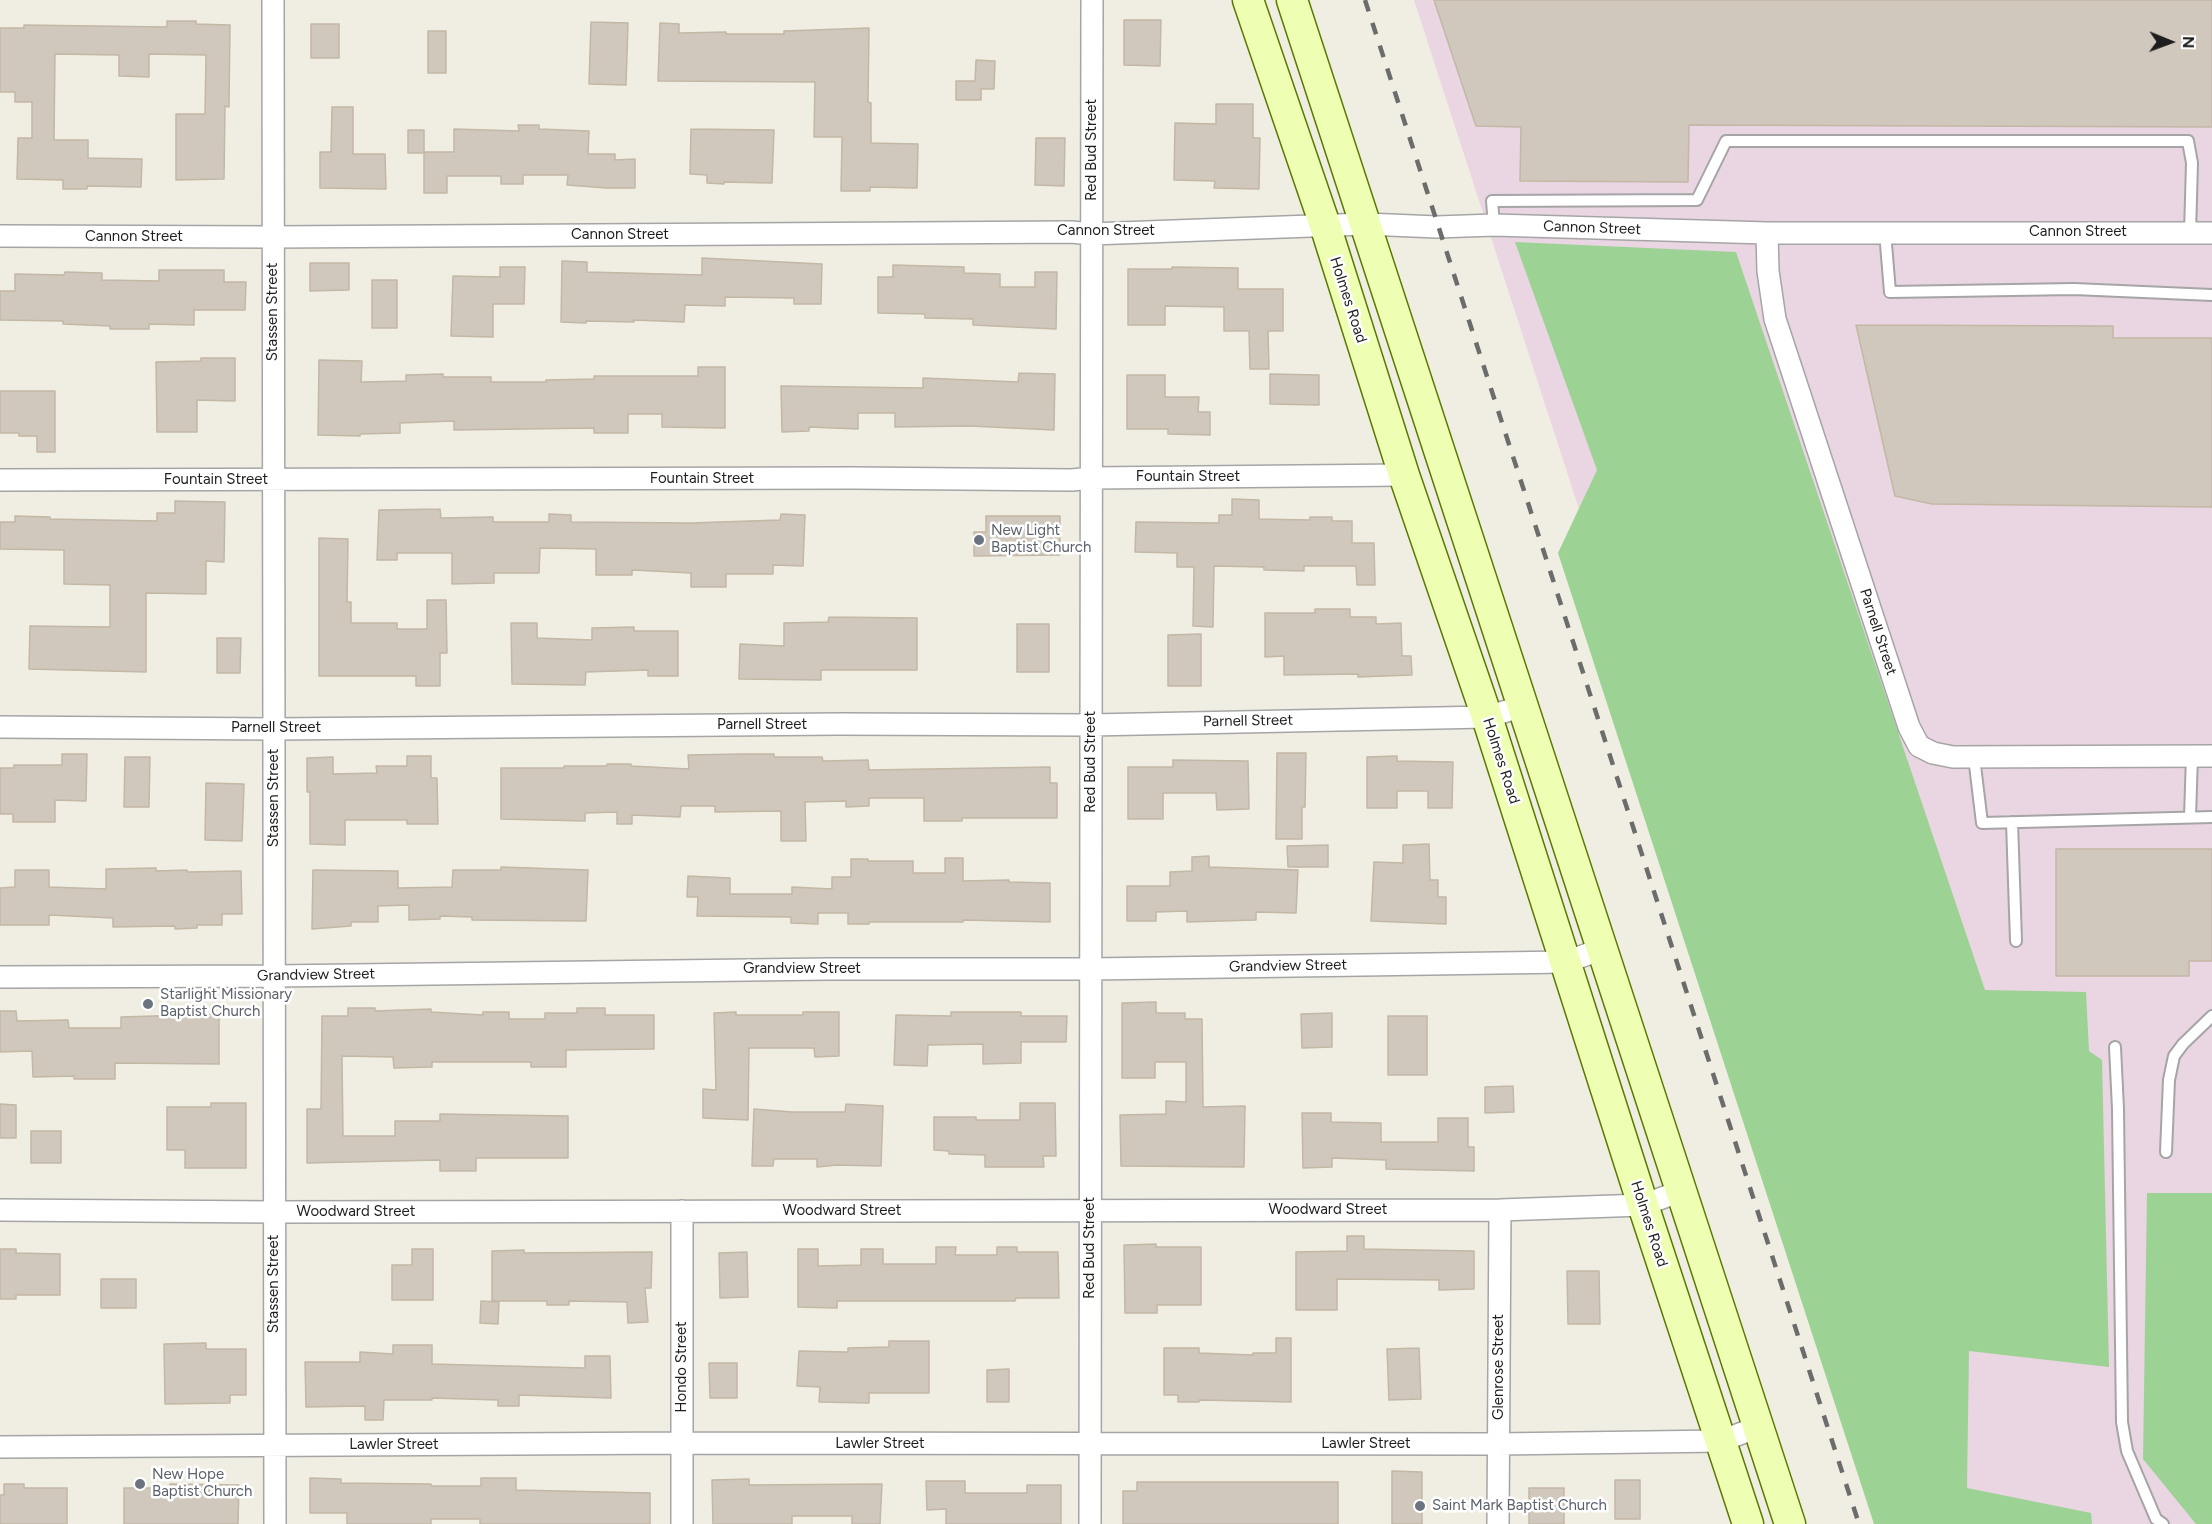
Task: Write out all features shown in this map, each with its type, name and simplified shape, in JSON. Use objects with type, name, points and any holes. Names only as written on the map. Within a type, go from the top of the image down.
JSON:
[{"type":"main road","name":"Holmes Road","points":[[1248,0],[1325,225],[1404,475],[1487,717],[1642,1205],[1748,1524]]},
{"type":"main road","points":[[1292,0],[1790,1524]]},
{"type":"street","name":"Stassen Street","points":[[273,0],[275,1524]]},
{"type":"street","name":"Red Bud Street","points":[[1090,1524],[1092,0]]},
{"type":"street","name":"Cannon Street","points":[[0,236],[273,237],[1059,232],[1091,234],[1325,225],[1437,227],[1494,225],[1767,233],[2212,232]]},
{"type":"street","name":"Parnell Street","points":[[1767,233],[1768,272],[1775,319],[1909,727],[1919,746],[1933,753],[1953,757],[2202,756]]},
{"type":"street","name":"Fountain Street","points":[[0,480],[852,478],[1072,480],[1404,475]]},
{"type":"street","name":"Parnell Street","points":[[0,728],[1091,725],[1487,717],[1523,706]]},
{"type":"street","name":"Grandview Street","points":[[0,976],[1091,969],[1566,962],[1602,949]]},
{"type":"street","name":"Woodward Street","points":[[0,1210],[274,1212],[1500,1210],[1642,1205],[1681,1191]]},
{"type":"street","name":"Glenrose Street","points":[[1498,1524],[1500,1210]]},
{"type":"street","name":"Hondo Street","points":[[682,1211],[682,1524]]},
{"type":"street","name":"Lawler Street","points":[[0,1447],[682,1443],[1498,1444],[1721,1441],[1758,1426]]},
{"type":"lane","points":[[1494,225],[1492,201],[1697,200],[1726,141],[2188,141],[2192,163],[2190,232]]},
{"type":"lane","points":[[1885,232],[1890,292],[2074,289],[2212,295]]},
{"type":"lane","points":[[2190,817],[2202,756]]},
{"type":"lane","points":[[1974,757],[1982,823],[2212,817]]},
{"type":"lane","points":[[2012,822],[2016,941]]},
{"type":"lane","points":[[2166,1152],[2169,1080],[2174,1056],[2182,1044],[2212,1016]]},
{"type":"lane","points":[[2115,1047],[2118,1109],[2122,1422],[2127,1451],[2156,1519],[2163,1524]]},
{"type":"shaded area","points":[[1414,0],[2212,0],[2212,1524],[1908,1524]]},
{"type":"green space","points":[[1515,242],[1736,252],[1985,990],[2086,992],[2089,1051],[2102,1060],[2109,1367],[1969,1351],[1967,1488],[2091,1513],[2092,1524],[1874,1524],[1558,553],[1597,470]]},
{"type":"green space","points":[[2147,1193],[2212,1193],[2212,1524],[2196,1524],[2143,1459]]},
{"type":"building","points":[[1434,0],[2212,0],[2212,127],[1689,125],[1688,182],[1520,181],[1521,127],[1476,126]]},
{"type":"building","points":[[1124,20],[1161,20],[1160,66],[1124,65]]},
{"type":"building","points":[[167,21],[196,21],[196,24],[230,25],[229,107],[225,106],[224,179],[176,180],[176,114],[205,114],[206,55],[149,54],[149,77],[119,76],[119,55],[55,54],[54,140],[88,140],[88,158],[142,159],[141,187],[87,186],[87,189],[63,189],[63,180],[17,179],[18,138],[32,138],[32,102],[15,102],[15,92],[0,92],[0,28],[24,28],[24,25],[167,27]]},
{"type":"building","points":[[591,22],[628,23],[626,85],[589,84]]},
{"type":"building","points":[[660,23],[679,24],[679,33],[784,34],[784,31],[869,28],[868,102],[871,103],[871,143],[918,144],[917,188],[870,187],[870,191],[841,191],[842,137],[814,137],[815,82],[658,81]]},
{"type":"building","points":[[311,24],[339,24],[339,58],[311,58]]},
{"type":"building","points":[[428,31],[446,31],[446,73],[428,73]]},
{"type":"building","points":[[976,60],[995,61],[994,89],[981,89],[981,100],[956,100],[956,81],[975,81]]},
{"type":"building","points":[[1216,104],[1253,104],[1253,138],[1260,138],[1259,189],[1214,188],[1215,181],[1174,180],[1175,123],[1216,124]]},
{"type":"building","points":[[332,107],[353,107],[353,154],[385,154],[386,189],[320,188],[320,152],[331,152]]},
{"type":"building","points":[[518,125],[539,125],[539,129],[589,131],[588,154],[615,154],[615,160],[635,159],[635,188],[567,185],[568,175],[523,175],[523,184],[501,184],[501,176],[447,176],[447,193],[424,193],[424,152],[454,152],[454,129],[519,131]]},
{"type":"building","points":[[691,129],[774,130],[772,183],[707,183],[707,175],[690,174]]},
{"type":"building","points":[[408,130],[424,130],[424,153],[408,153]]},
{"type":"building","points":[[1036,138],[1065,138],[1064,186],[1035,185]]},
{"type":"building","points":[[702,258],[822,264],[821,304],[794,304],[794,298],[725,297],[725,306],[685,305],[684,322],[634,320],[634,322],[561,322],[562,261],[587,262],[587,272],[702,275]]},
{"type":"building","points":[[310,263],[349,263],[349,290],[310,291]]},
{"type":"building","points":[[893,265],[964,267],[964,273],[1000,274],[1000,287],[1035,287],[1035,272],[1057,272],[1056,329],[973,325],[973,319],[925,318],[925,314],[878,313],[878,277],[893,277]]},
{"type":"building","points":[[500,267],[525,267],[524,304],[493,304],[493,337],[451,336],[453,276],[500,277]]},
{"type":"building","points":[[1172,267],[1238,268],[1238,289],[1283,289],[1283,331],[1268,331],[1269,369],[1250,369],[1249,331],[1224,331],[1224,307],[1165,306],[1165,325],[1128,325],[1128,269],[1172,269]]},
{"type":"building","points":[[159,270],[224,270],[224,282],[246,282],[245,310],[194,310],[194,325],[149,324],[149,329],[110,329],[110,326],[63,324],[63,321],[0,320],[0,291],[15,291],[15,274],[102,273],[102,280],[159,281]]},
{"type":"building","points":[[372,280],[397,280],[397,328],[372,328]]},
{"type":"building","points":[[1856,325],[2113,326],[2113,338],[2212,338],[2212,507],[1932,504],[1895,496]]},
{"type":"building","points":[[201,358],[235,358],[235,401],[197,400],[197,432],[157,432],[156,362],[201,361]]},
{"type":"building","points":[[319,360],[362,361],[361,382],[406,381],[406,375],[443,374],[443,377],[491,377],[491,382],[546,382],[546,380],[594,379],[594,376],[698,376],[698,367],[725,367],[725,428],[662,427],[662,414],[628,414],[628,433],[594,433],[594,428],[454,430],[454,421],[400,423],[400,433],[360,434],[360,436],[318,435]]},
{"type":"building","points":[[1019,373],[1055,374],[1054,430],[969,426],[895,427],[895,413],[858,413],[858,429],[809,427],[809,431],[782,432],[781,386],[923,388],[923,378],[1018,382]]},
{"type":"building","points":[[1270,374],[1319,375],[1319,405],[1270,404]]},
{"type":"building","points":[[1127,375],[1165,375],[1165,397],[1199,397],[1198,412],[1210,412],[1210,435],[1168,434],[1168,429],[1127,429]]},
{"type":"building","points":[[0,391],[55,391],[55,452],[37,452],[37,436],[0,433]]},
{"type":"building","points":[[1232,499],[1259,500],[1259,519],[1310,520],[1310,517],[1332,517],[1332,521],[1352,521],[1352,543],[1374,543],[1375,585],[1357,585],[1356,566],[1304,566],[1304,571],[1214,566],[1213,627],[1193,626],[1194,567],[1177,567],[1177,553],[1135,552],[1136,522],[1219,523],[1219,515],[1232,515]]},
{"type":"building","points":[[175,501],[225,502],[224,562],[206,561],[206,594],[146,593],[146,672],[29,669],[30,626],[110,627],[110,585],[64,584],[64,550],[0,549],[0,522],[15,522],[15,516],[157,521],[157,513],[175,513]]},
{"type":"building","points":[[440,509],[441,518],[493,517],[493,522],[549,522],[549,514],[571,515],[571,522],[691,523],[780,520],[781,514],[805,515],[803,566],[773,565],[773,574],[726,574],[726,587],[691,587],[691,573],[632,570],[632,575],[596,575],[596,549],[540,548],[539,573],[494,573],[494,583],[452,584],[452,553],[397,553],[397,560],[377,560],[379,510]]},
{"type":"building","points":[[986,516],[1060,516],[1060,555],[974,556],[974,532],[986,532]]},
{"type":"building","points":[[319,538],[348,539],[347,602],[351,602],[351,623],[397,623],[397,629],[427,629],[427,600],[446,600],[447,653],[440,653],[440,686],[416,686],[416,676],[319,676]]},
{"type":"building","points":[[1315,609],[1350,609],[1350,617],[1376,617],[1376,624],[1401,623],[1402,656],[1411,656],[1412,675],[1358,677],[1358,674],[1284,675],[1284,656],[1265,657],[1265,613],[1315,613]]},
{"type":"building","points":[[829,617],[917,618],[917,670],[821,670],[821,680],[739,679],[740,644],[784,646],[784,623],[828,622]]},
{"type":"building","points":[[511,623],[537,623],[537,638],[592,640],[592,628],[634,627],[634,631],[678,631],[678,676],[648,676],[648,670],[586,672],[585,685],[512,684]]},
{"type":"building","points":[[1017,624],[1049,624],[1049,672],[1017,672]]},
{"type":"building","points":[[1201,634],[1201,686],[1168,686],[1168,635]]},
{"type":"building","points":[[217,638],[241,638],[240,673],[217,673]]},
{"type":"building","points":[[1277,753],[1306,753],[1302,839],[1276,839]]},
{"type":"building","points":[[62,754],[87,754],[86,801],[55,800],[55,822],[13,822],[13,814],[0,814],[0,768],[14,768],[14,765],[62,765]]},
{"type":"building","points":[[774,754],[774,757],[822,757],[823,761],[868,760],[869,770],[1050,767],[1050,783],[1057,783],[1057,818],[962,818],[962,821],[924,821],[924,798],[869,798],[869,806],[846,807],[846,801],[805,802],[806,841],[781,841],[781,811],[715,812],[715,806],[681,806],[680,817],[632,815],[632,824],[617,824],[617,812],[585,813],[585,821],[501,819],[501,768],[564,768],[564,766],[631,764],[631,766],[689,769],[688,755]]},
{"type":"building","points":[[407,756],[431,756],[431,778],[437,778],[438,824],[407,824],[407,820],[345,820],[345,845],[310,844],[310,792],[307,792],[307,758],[333,757],[333,774],[377,773],[376,766],[407,766]]},
{"type":"building","points":[[1397,756],[1397,761],[1453,762],[1452,808],[1428,808],[1428,791],[1397,791],[1397,808],[1367,808],[1367,757]]},
{"type":"building","points":[[125,757],[150,757],[149,807],[124,807]]},
{"type":"building","points":[[1173,760],[1248,761],[1249,809],[1217,810],[1216,793],[1163,793],[1163,819],[1128,819],[1128,767],[1173,767]]},
{"type":"building","points":[[206,783],[244,784],[242,841],[205,840]]},
{"type":"building","points":[[1429,844],[1430,880],[1438,880],[1438,897],[1446,897],[1446,924],[1371,921],[1374,862],[1403,863],[1403,845]]},
{"type":"building","points":[[1328,845],[1328,867],[1288,867],[1287,846]]},
{"type":"building","points":[[2056,849],[2212,849],[2212,961],[2189,961],[2189,976],[2056,976]]},
{"type":"building","points":[[1209,856],[1209,867],[1298,870],[1296,913],[1256,912],[1256,920],[1187,922],[1187,911],[1156,912],[1156,921],[1127,921],[1127,886],[1170,886],[1170,872],[1192,871],[1192,857]]},
{"type":"building","points":[[945,858],[963,858],[963,881],[1009,880],[1009,882],[1050,883],[1050,922],[963,920],[963,922],[848,924],[848,913],[818,913],[818,924],[791,923],[791,917],[697,916],[698,897],[687,897],[688,876],[730,878],[730,894],[792,894],[792,887],[832,889],[832,877],[851,877],[851,859],[913,861],[913,873],[945,873]]},
{"type":"building","points":[[501,867],[588,870],[586,921],[472,920],[472,917],[440,916],[440,919],[409,920],[409,905],[378,906],[378,922],[351,922],[351,926],[312,929],[313,870],[398,871],[398,888],[452,887],[453,870],[501,870]]},
{"type":"building","points":[[156,868],[156,871],[241,871],[242,914],[222,914],[222,925],[197,925],[197,928],[175,929],[175,926],[113,927],[113,918],[49,915],[49,925],[0,925],[0,888],[15,887],[15,870],[49,870],[49,887],[106,889],[106,869]]},
{"type":"building","points":[[1156,1002],[1156,1013],[1185,1013],[1185,1019],[1202,1019],[1203,1107],[1245,1106],[1244,1167],[1121,1166],[1120,1115],[1166,1114],[1166,1101],[1186,1102],[1186,1062],[1155,1062],[1155,1078],[1122,1078],[1122,1003]]},
{"type":"building","points":[[348,1008],[375,1008],[375,1011],[431,1009],[431,1012],[483,1015],[483,1012],[509,1012],[509,1019],[545,1019],[545,1013],[577,1013],[577,1008],[605,1008],[605,1015],[654,1015],[654,1049],[566,1050],[566,1067],[531,1067],[531,1062],[432,1062],[432,1067],[394,1068],[393,1057],[342,1056],[343,1136],[395,1136],[395,1121],[440,1121],[440,1114],[568,1116],[568,1158],[476,1158],[476,1171],[440,1171],[440,1160],[307,1163],[307,1109],[321,1109],[322,1016],[348,1016]]},
{"type":"building","points":[[0,1011],[16,1011],[17,1021],[68,1020],[69,1028],[121,1028],[121,1017],[219,1014],[219,1064],[115,1063],[115,1079],[74,1079],[74,1076],[33,1077],[32,1051],[0,1052]]},
{"type":"building","points":[[736,1012],[736,1015],[803,1015],[803,1012],[839,1012],[839,1056],[815,1057],[814,1048],[749,1048],[748,1120],[703,1118],[703,1089],[716,1090],[714,1013]]},
{"type":"building","points":[[951,1012],[1021,1012],[1021,1016],[1067,1016],[1066,1042],[1021,1042],[1021,1063],[983,1064],[983,1044],[928,1045],[927,1066],[894,1065],[896,1015],[951,1016]]},
{"type":"building","points":[[1332,1013],[1332,1047],[1302,1048],[1301,1014]]},
{"type":"building","points":[[1388,1016],[1427,1016],[1427,1075],[1388,1075]]},
{"type":"building","points":[[1513,1086],[1514,1112],[1485,1113],[1485,1087]]},
{"type":"building","points":[[211,1103],[246,1103],[246,1168],[185,1168],[185,1150],[167,1150],[167,1107],[211,1107]]},
{"type":"building","points":[[1020,1103],[1055,1103],[1056,1156],[1043,1156],[1044,1167],[985,1167],[985,1155],[949,1154],[949,1151],[934,1150],[934,1117],[1020,1120]]},
{"type":"building","points":[[0,1104],[16,1105],[16,1138],[0,1138]]},
{"type":"building","points":[[846,1104],[883,1106],[881,1166],[817,1167],[817,1159],[774,1159],[773,1166],[752,1166],[754,1109],[845,1112]]},
{"type":"building","points":[[1302,1113],[1331,1113],[1331,1122],[1381,1123],[1381,1142],[1438,1142],[1438,1118],[1468,1118],[1468,1147],[1474,1147],[1474,1171],[1386,1169],[1386,1160],[1332,1158],[1332,1167],[1303,1168]]},
{"type":"building","points":[[31,1131],[61,1131],[61,1163],[31,1163]]},
{"type":"building","points":[[1347,1236],[1364,1236],[1364,1249],[1474,1251],[1474,1289],[1439,1290],[1439,1280],[1337,1279],[1337,1310],[1296,1310],[1296,1252],[1347,1251]]},
{"type":"building","points":[[1156,1244],[1156,1247],[1201,1247],[1201,1305],[1157,1305],[1157,1313],[1125,1313],[1124,1245]]},
{"type":"building","points":[[936,1247],[956,1247],[955,1255],[997,1255],[997,1247],[1017,1247],[1017,1252],[1058,1252],[1059,1298],[1016,1298],[1015,1301],[837,1301],[837,1308],[798,1307],[798,1249],[818,1249],[818,1266],[861,1265],[861,1249],[883,1249],[883,1264],[936,1264]]},
{"type":"building","points":[[0,1249],[16,1249],[16,1253],[60,1254],[60,1295],[16,1295],[16,1299],[0,1299]]},
{"type":"building","points":[[412,1249],[433,1249],[433,1300],[392,1300],[392,1265],[412,1265]]},
{"type":"building","points":[[524,1250],[524,1253],[652,1252],[651,1288],[645,1288],[648,1322],[628,1323],[627,1302],[569,1301],[569,1305],[547,1305],[547,1301],[492,1301],[492,1251]]},
{"type":"building","points":[[747,1252],[748,1297],[720,1298],[719,1253]]},
{"type":"building","points":[[1567,1271],[1599,1271],[1600,1324],[1568,1324]]},
{"type":"building","points":[[101,1279],[136,1279],[136,1308],[101,1308]]},
{"type":"building","points":[[481,1301],[499,1302],[498,1324],[480,1323]]},
{"type":"building","points":[[1276,1338],[1291,1338],[1291,1402],[1199,1400],[1199,1402],[1178,1402],[1178,1395],[1164,1395],[1164,1348],[1199,1348],[1199,1353],[1253,1355],[1253,1353],[1276,1353]]},
{"type":"building","points":[[889,1341],[929,1341],[929,1393],[869,1393],[869,1403],[819,1402],[820,1387],[797,1386],[799,1351],[848,1352],[848,1348],[889,1347]]},
{"type":"building","points":[[206,1343],[206,1349],[246,1349],[246,1395],[230,1395],[230,1403],[165,1404],[164,1344]]},
{"type":"building","points":[[393,1345],[432,1345],[432,1364],[585,1368],[585,1356],[610,1356],[611,1398],[519,1395],[519,1406],[498,1406],[498,1400],[432,1398],[432,1400],[384,1400],[383,1420],[365,1420],[365,1406],[306,1407],[305,1362],[360,1362],[360,1352],[393,1354]]},
{"type":"building","points":[[1419,1348],[1421,1399],[1389,1400],[1387,1349]]},
{"type":"building","points":[[709,1363],[737,1363],[737,1398],[710,1398]]},
{"type":"building","points":[[1009,1369],[1009,1402],[987,1402],[987,1370]]},
{"type":"building","points":[[1392,1471],[1422,1472],[1422,1524],[1392,1524]]},
{"type":"building","points":[[310,1478],[341,1479],[341,1483],[481,1486],[481,1478],[516,1478],[516,1490],[650,1493],[650,1524],[480,1524],[480,1519],[431,1519],[431,1524],[347,1524],[347,1513],[310,1513]]},
{"type":"building","points":[[749,1479],[749,1485],[882,1484],[880,1524],[852,1524],[852,1516],[792,1516],[792,1524],[713,1524],[712,1480]]},
{"type":"building","points":[[1615,1480],[1640,1480],[1640,1519],[1615,1519]]},
{"type":"building","points":[[926,1481],[965,1481],[965,1493],[1027,1493],[1027,1485],[1061,1485],[1061,1524],[946,1524],[946,1509],[927,1510]]},
{"type":"building","points":[[1137,1482],[1338,1482],[1338,1524],[1123,1524],[1123,1491],[1137,1491]]},
{"type":"building","points":[[4,1484],[24,1484],[24,1488],[67,1488],[67,1524],[0,1524],[0,1495],[4,1495]]},
{"type":"building","points":[[170,1484],[239,1485],[238,1524],[124,1524],[124,1488],[170,1488]]},
{"type":"building","points":[[1529,1488],[1564,1488],[1564,1524],[1529,1524]]},
{"type":"railway","points":[[1365,0],[1859,1524]]},
{"type":"place","name":"New Light Baptist Church","points":[[979,540]]},
{"type":"place","name":"Starlight Missionary Baptist Church","points":[[148,1004]]},
{"type":"place","name":"New Hope Baptist Church","points":[[140,1484]]},
{"type":"place","name":"Saint Mark Baptist Church","points":[[1420,1506]]}]
